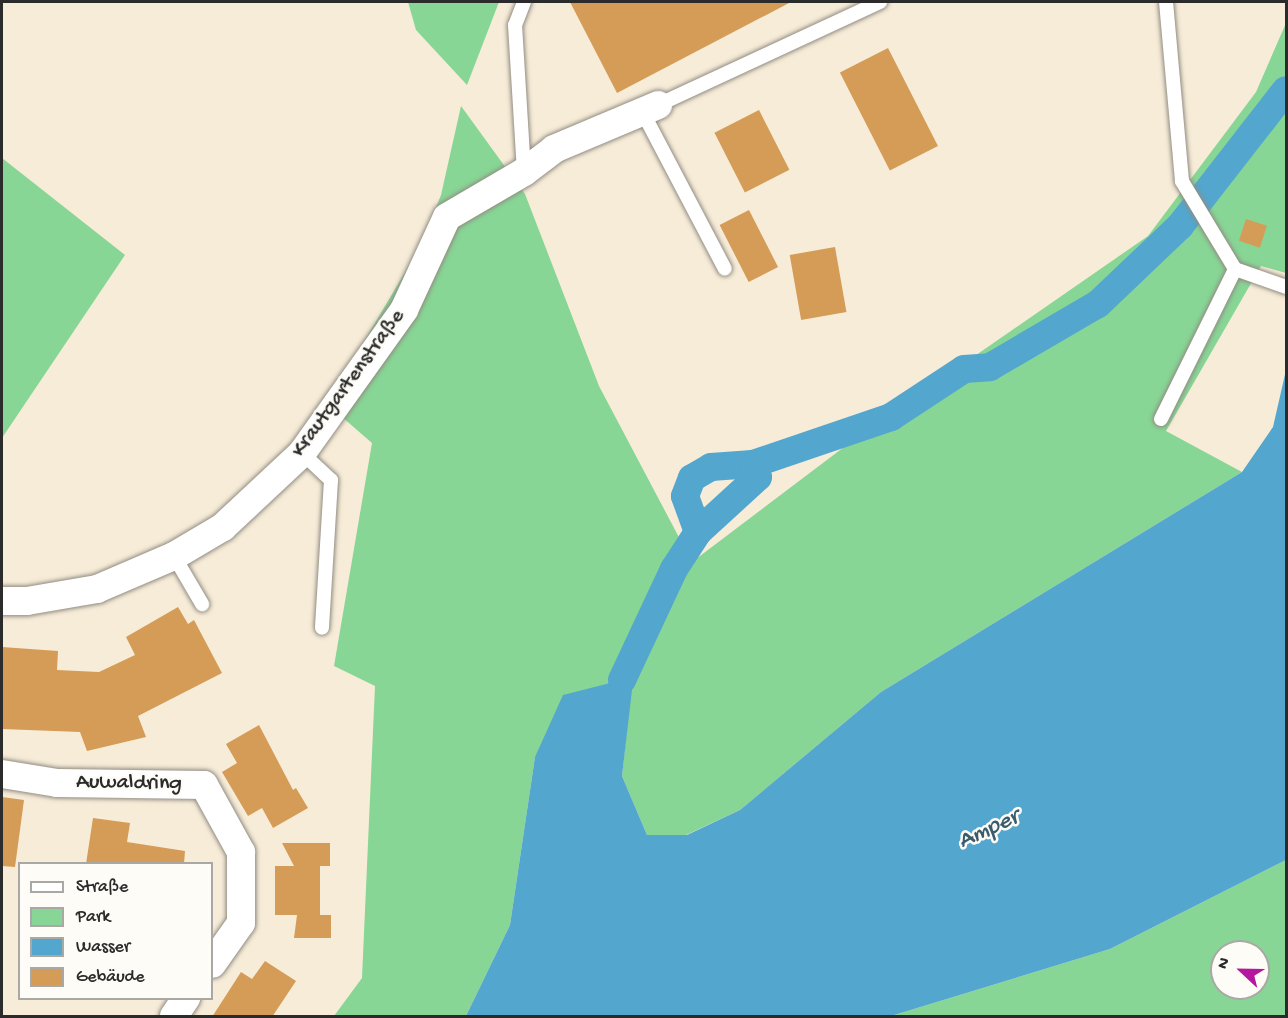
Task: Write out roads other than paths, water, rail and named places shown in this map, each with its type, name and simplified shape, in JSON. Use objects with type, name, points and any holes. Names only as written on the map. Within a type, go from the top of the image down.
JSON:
[{"type":"street","name":"Krautgartenstraße","points":[[2,602],[27,601],[97,589],[174,556],[223,527],[302,453],[404,310],[447,217],[524,172],[554,149],[650,108]]},
{"type":"street","name":"Auwaldring","points":[[2,774],[57,783],[204,785],[241,852],[241,923],[213,963]]},
{"type":"street","points":[[174,1017],[185,1000]]},
{"type":"lane","points":[[524,2],[515,25],[524,172]]},
{"type":"lane","points":[[725,269],[650,108],[880,2]]},
{"type":"lane","points":[[1166,2],[1182,181],[1235,269],[1287,287]]},
{"type":"lane","points":[[1161,419],[1235,269]]},
{"type":"lane","points":[[302,453],[331,480],[322,628]]},
{"type":"lane","points":[[174,556],[202,604]]},
{"type":"water","name":"Amper","points":[[1286,370],[1286,860],[1110,949],[891,1016],[466,1016],[510,925],[535,757],[563,695],[622,680],[632,690],[622,776],[647,835],[687,835],[740,810],[881,692],[1242,472],[1273,427]]},
{"type":"waterway","points":[[622,680],[674,569],[698,532],[758,477],[753,464],[891,417],[964,369],[990,367],[1098,304],[1180,226],[1286,90]]},
{"type":"waterway","points":[[698,532],[685,496],[692,478],[711,467],[753,464]]}]
